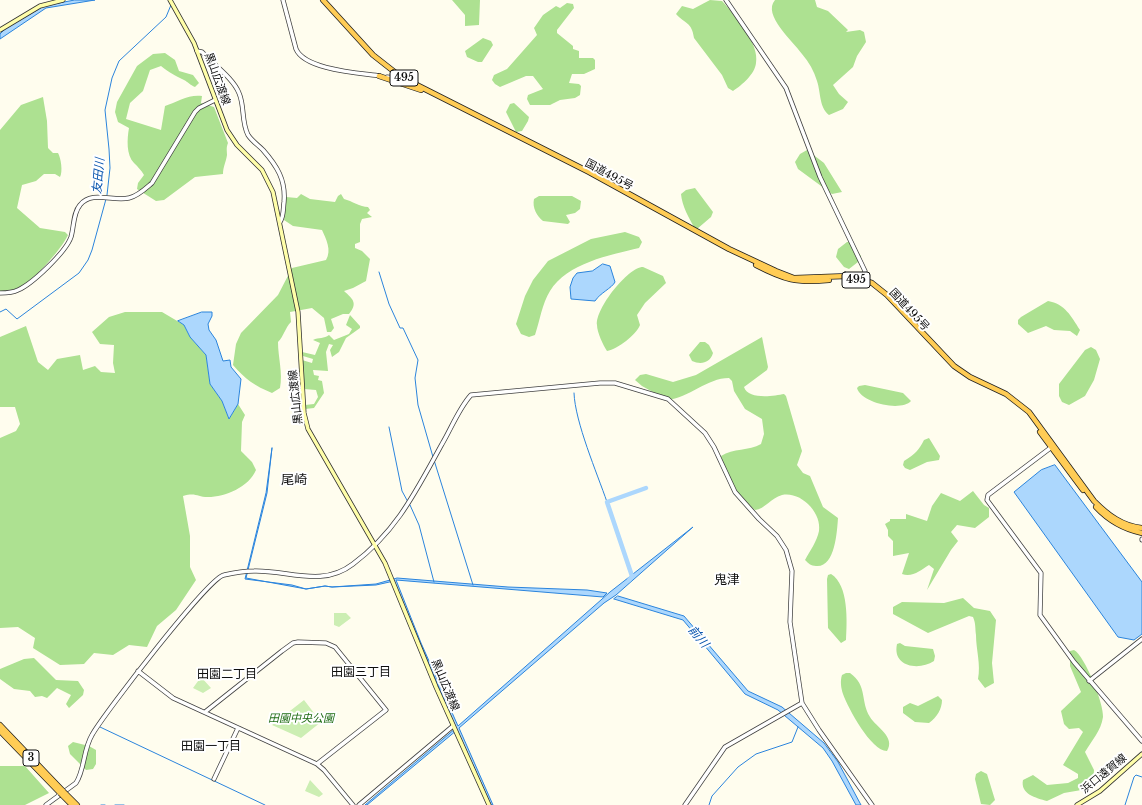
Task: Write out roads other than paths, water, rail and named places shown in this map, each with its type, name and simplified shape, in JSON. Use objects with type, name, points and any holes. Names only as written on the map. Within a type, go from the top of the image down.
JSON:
[{"type":"highway","name":"国道495号","points":[[323,0],[373,54],[388,68],[401,77],[589,172],[729,249],[776,271],[801,278],[848,276],[872,283],[887,295],[954,366],[970,377],[1006,394],[1029,412],[1101,513],[1119,526],[1142,533]]},
{"type":"highway","points":[[388,68],[392,75],[388,77]]},
{"type":"highway","points":[[379,76],[436,94]]},
{"type":"highway","name":"国道495号","points":[[505,129],[716,244],[780,277],[800,282],[849,279],[864,282],[872,286],[886,297],[944,361],[976,383],[1004,396],[1021,409],[1052,446],[1094,501],[1104,511],[1124,524],[1142,528]]},
{"type":"highway","name":"3","points":[[0,725],[63,793],[72,805]]},
{"type":"highway","name":"3","points":[[0,731],[77,805]]},
{"type":"main road","points":[[0,30],[40,6],[63,0]]},
{"type":"main road","name":"黒山広渡線","points":[[170,0],[197,51],[230,136],[262,170],[275,200],[300,322],[305,420],[313,438],[344,489],[355,512],[385,563],[453,726],[489,805]]},
{"type":"main road","name":"浜口遠賀線","points":[[1077,805],[1100,791],[1142,754]]},
{"type":"street","points":[[283,0],[296,50],[300,56],[308,61],[335,68],[379,76],[401,77]]},
{"type":"street","points":[[726,0],[786,88],[820,176],[865,271],[863,280]]},
{"type":"street","points":[[197,51],[202,52],[236,88],[241,99],[242,116],[245,129],[250,138],[264,152],[283,178],[285,196],[283,217],[280,222]]},
{"type":"street","points":[[0,293],[10,293],[27,285],[61,254],[71,236],[77,208],[83,202],[98,197],[129,198],[144,191],[152,183],[195,112],[199,108],[215,100]]},
{"type":"street","points":[[46,805],[76,783],[80,772],[84,751],[92,733],[138,671],[184,614],[221,575],[247,571],[312,578],[326,576],[342,571],[352,565],[375,544],[403,513],[471,395],[610,382],[626,385],[668,399],[705,433],[714,447],[735,492],[759,519],[777,536],[786,550],[792,571],[790,622],[802,703],[819,730],[872,805]]},
{"type":"street","points":[[1052,446],[988,495],[987,500],[1040,573],[1040,615],[1090,681],[1142,741]]},
{"type":"street","points":[[1090,681],[1141,640]]},
{"type":"street","points":[[205,712],[293,643],[314,642],[331,644],[344,656],[386,710],[316,764]]},
{"type":"street","points":[[138,671],[173,698],[316,764],[324,770],[353,805]]},
{"type":"street","points":[[685,805],[725,747],[802,703]]},
{"type":"street","points":[[358,805],[453,726]]},
{"type":"street","points":[[214,779],[238,728]]},
{"type":"water","points":[[75,0],[95,0],[46,8],[0,39],[0,34],[6,28],[44,6]]},
{"type":"water","points":[[603,264],[610,266],[615,282],[595,301],[571,299],[570,287],[573,278],[577,273],[592,271]]},
{"type":"water","points":[[202,312],[212,312],[212,316],[208,324],[209,330],[216,340],[223,361],[230,360],[231,367],[241,379],[238,404],[229,419],[222,401],[210,384],[206,355],[190,337],[184,325],[178,321]]},
{"type":"water","points":[[272,448],[267,493],[246,578],[266,582],[245,579],[266,493]]},
{"type":"water","points":[[1055,465],[1142,582],[1142,634],[1134,640],[1118,637],[1014,492],[1041,470]]},
{"type":"water","points":[[693,527],[616,595],[604,603],[459,728],[493,805],[491,805],[457,730],[367,805],[365,805],[456,728],[394,581],[376,585],[332,587],[376,584],[397,578],[508,587],[587,590],[607,593],[603,597],[396,580],[421,643],[458,726],[610,592]]},
{"type":"water","points":[[266,582],[292,585],[306,589]]},
{"type":"water","name":"前川","points":[[618,596],[684,616],[748,691],[782,707],[824,743],[838,762],[861,805],[856,805],[832,761],[823,748],[778,710],[745,694],[683,620],[614,599]]},
{"type":"waterway","name":"友田川","points":[[107,195],[110,168],[105,110],[112,78],[119,61],[166,17],[171,5]]},
{"type":"waterway","name":"友田川","points":[[0,312],[6,309],[17,319],[79,273],[88,260],[92,250],[106,199]]},
{"type":"waterway","points":[[379,272],[389,304],[400,328],[403,328],[418,360],[415,378],[418,405],[433,457]]},
{"type":"waterway","points":[[574,393],[575,405],[582,433],[607,502]]},
{"type":"waterway","points":[[389,427],[402,491],[408,502]]},
{"type":"waterway","points":[[434,460],[473,585]]},
{"type":"waterway","points":[[629,580],[632,576],[607,502],[646,488]]},
{"type":"waterway","points":[[410,505],[419,525],[434,582]]},
{"type":"waterway","points":[[100,727],[265,805]]},
{"type":"waterway","points":[[709,805],[712,796],[738,767],[756,754],[792,742],[798,727]]},
{"type":"waterway","points":[[1125,805],[1134,777],[1136,775],[1142,777]]},
{"type":"waterway","points":[[115,805],[124,805]]},
{"type":"district","name":"尾崎","points":[[294,480]]},
{"type":"district","name":"鬼津","points":[[727,580]]},
{"type":"district","name":"田園三丁目","points":[[361,673]]},
{"type":"district","name":"田園二丁目","points":[[227,675]]},
{"type":"district","name":"田園一丁目","points":[[211,747]]},
{"type":"park label","name":"田園中央公園","points":[[301,719]]}]
